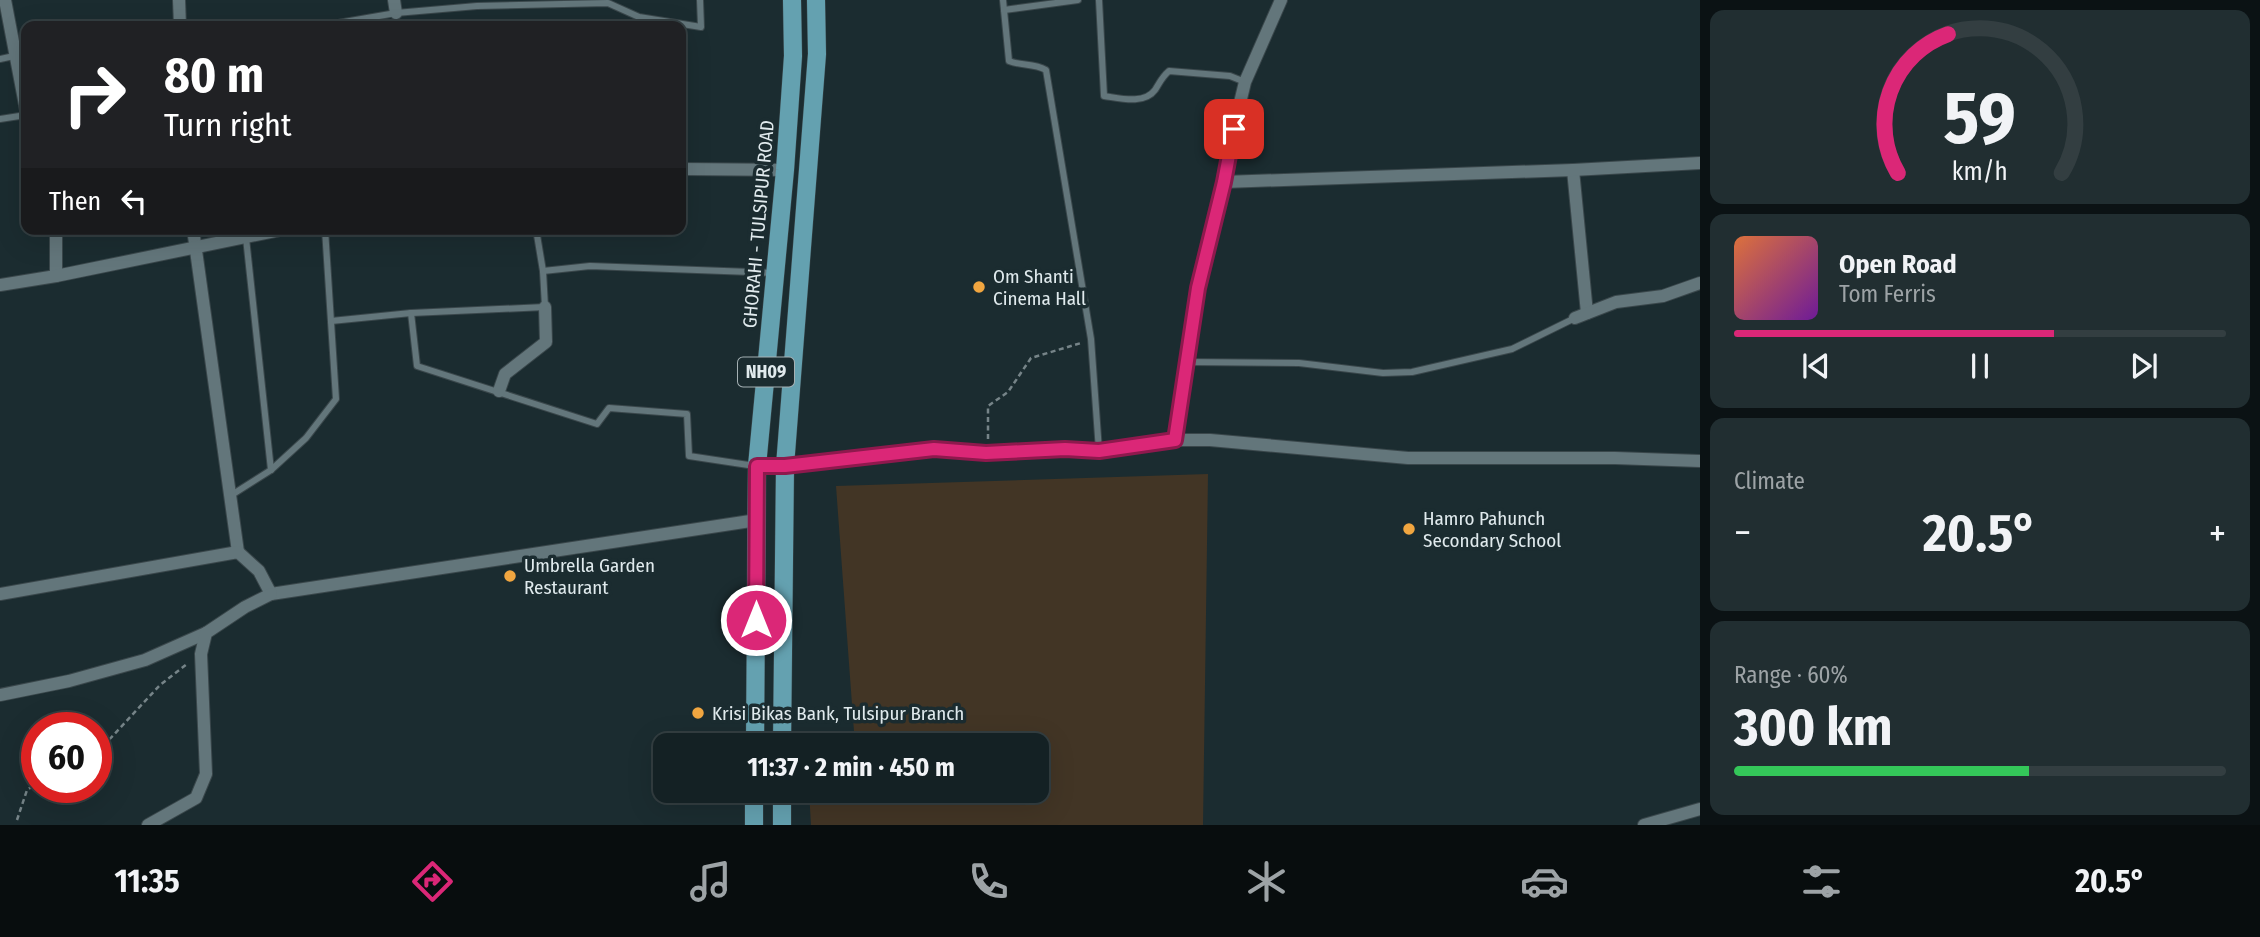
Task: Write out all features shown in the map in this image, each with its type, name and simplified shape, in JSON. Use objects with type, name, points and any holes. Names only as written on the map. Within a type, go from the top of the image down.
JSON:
[{"type":"main road","name":"GHORAHI - TULSIPUR ROAD","points":[[755,733],[757,466],[785,170],[793,56],[792,0]]},
{"type":"main road","name":"NH09","points":[[782,733],[785,466],[817,54],[816,0]]},
{"type":"main road","points":[[754,803],[754,825]]},
{"type":"main road","points":[[782,803],[782,825]]},
{"type":"street","points":[[5,0],[21,88]]},
{"type":"street","points":[[178,0],[180,21]]},
{"type":"street","points":[[1175,440],[1184,396],[1185,362],[1198,288],[1245,82],[1282,0]]},
{"type":"street","points":[[1224,182],[1700,163]]},
{"type":"street","points":[[686,169],[785,170]]},
{"type":"street","points":[[1573,170],[1581,316],[1616,302],[1663,296],[1700,283]]},
{"type":"street","points":[[56,235],[56,276]]},
{"type":"street","points":[[193,235],[238,552],[260,571],[271,594]]},
{"type":"street","points":[[0,285],[56,276],[251,235]]},
{"type":"street","points":[[499,391],[505,374],[546,342],[545,307]]},
{"type":"street","points":[[757,466],[785,466],[934,449],[986,453],[1065,449],[1099,451],[1175,440],[1210,440],[1408,458],[1615,458],[1700,461]]},
{"type":"street","points":[[0,695],[69,681],[145,660],[206,633],[245,607],[271,594],[757,520]]},
{"type":"street","points":[[0,594],[238,552]]},
{"type":"street","points":[[148,825],[196,798],[206,774],[201,654],[206,633]]},
{"type":"street","points":[[1644,825],[1700,809]]},
{"type":"lane","points":[[686,25],[701,27],[700,0]]},
{"type":"lane","points":[[1003,0],[1009,61],[1046,70],[1091,340],[1099,451]]},
{"type":"lane","points":[[1004,10],[1078,0]]},
{"type":"lane","points":[[1099,0],[1104,96],[1135,100],[1150,96],[1161,77],[1169,71],[1230,76],[1245,82]]},
{"type":"lane","points":[[340,21],[395,6],[608,3],[639,17],[664,21]]},
{"type":"lane","points":[[0,59],[14,56]]},
{"type":"lane","points":[[0,119],[21,116]]},
{"type":"lane","points":[[230,496],[271,470],[306,438],[336,398],[325,235]]},
{"type":"lane","points":[[331,321],[411,313],[545,307],[544,271],[537,235]]},
{"type":"lane","points":[[245,236],[271,470]]},
{"type":"lane","points":[[544,271],[590,267],[776,273]]},
{"type":"lane","points":[[411,313],[417,366],[597,424],[608,408],[687,414],[689,456],[757,466]]},
{"type":"lane","points":[[1185,362],[1300,363],[1383,373],[1412,372],[1512,349],[1581,316]]},
{"type":"path","points":[[986,453],[988,406],[1007,392],[1031,358],[1091,340]]},
{"type":"path","points":[[112,734],[160,685],[201,654]]},
{"type":"path","points":[[18,820],[23,803]]},
{"type":"shaded area","points":[[1208,474],[1203,825],[811,825],[810,803],[1049,803],[1049,733],[854,733],[836,486]]},
{"type":"place","name":"Om Shanti Cinema Hall","points":[[979,287]]},
{"type":"place","name":"Hamro Pahunch Secondary School","points":[[1409,529]]},
{"type":"place","name":"Umbrella Garden Restaurant","points":[[510,576]]},
{"type":"place","name":"Krisi Bikas Bank, Tulsipur Branch","points":[[698,713]]},
{"type":"route","points":[[756,620],[757,466],[785,466],[934,449],[986,453],[1065,449],[1099,451],[1175,440],[1184,396],[1185,362],[1198,288],[1234,129]]}]
